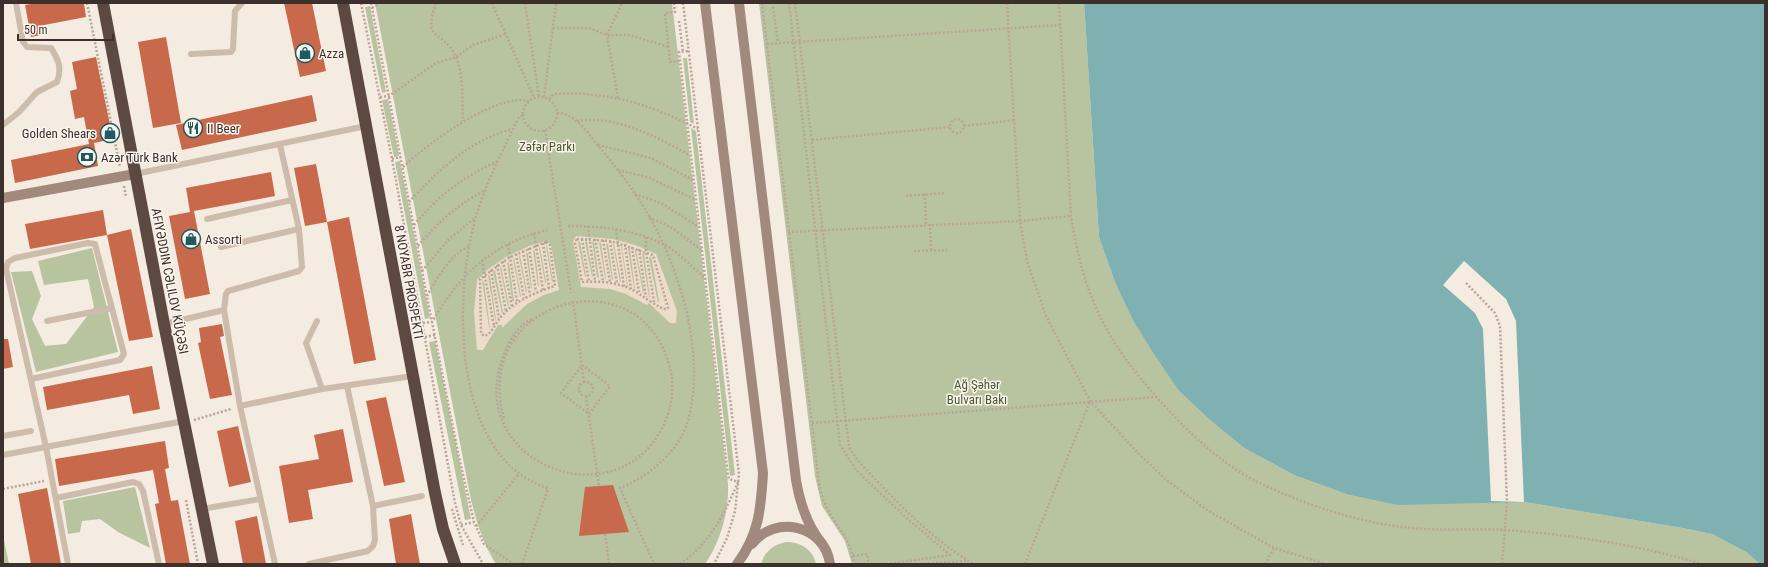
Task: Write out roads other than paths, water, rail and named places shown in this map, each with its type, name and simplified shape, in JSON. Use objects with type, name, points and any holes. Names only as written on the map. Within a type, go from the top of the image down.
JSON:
[{"type":"highway","name":"AFIYƏDDIN CƏLILOV KÜÇƏSI","points":[[103,3],[164,324],[213,564]]},
{"type":"highway","name":"8 NOYABR PROSPEKTI","points":[[343,3],[435,493],[443,528],[455,564]]},
{"type":"main road","points":[[706,3],[763,473],[762,501],[758,523],[744,564]]},
{"type":"main road","points":[[739,3],[796,480],[800,502],[806,518],[814,534],[823,545],[829,557],[830,564]]},
{"type":"main road","points":[[3,198],[135,174]]},
{"type":"main road","points":[[738,564],[757,537],[770,529],[784,526],[799,528],[812,534],[823,545]]},
{"type":"lane","points":[[3,125],[19,112],[36,92],[57,82],[60,73],[58,58],[51,48],[27,47],[23,42],[16,3]]},
{"type":"lane","points":[[190,54],[231,52],[233,48],[235,11],[242,3]]},
{"type":"lane","points":[[135,174],[366,126]]},
{"type":"lane","points":[[275,564],[240,406],[224,310],[228,290],[299,271],[303,263],[298,229],[280,145]]},
{"type":"lane","points":[[207,219],[292,200]]},
{"type":"lane","points":[[221,247],[298,229]]},
{"type":"lane","points":[[30,379],[120,360],[124,354],[95,244],[88,243],[15,258],[8,262],[6,269],[30,379],[46,447],[68,564]]},
{"type":"lane","points":[[47,321],[112,308]]},
{"type":"lane","points":[[164,324],[224,310]]},
{"type":"lane","points":[[317,321],[306,342],[322,389]]},
{"type":"lane","points":[[240,406],[322,389],[413,376]]},
{"type":"lane","points":[[309,564],[368,551],[376,540],[373,506],[346,386]]},
{"type":"lane","points":[[3,455],[184,421]]},
{"type":"lane","points":[[3,436],[31,431]]},
{"type":"lane","points":[[56,498],[133,482],[140,484],[144,491],[159,564]]},
{"type":"lane","points":[[373,506],[422,496]]},
{"type":"lane","points":[[202,509],[260,499]]},
{"type":"water","points":[[1084,3],[1765,3],[1765,564],[1760,564],[1746,552],[1712,534],[1677,527],[1524,502],[1398,505],[1346,494],[1294,475],[1244,448],[1211,421],[1179,391],[1133,320],[1115,282],[1099,237]]},
{"type":"place","name":"Azza","points":[[305,53]]},
{"type":"place","name":"II Beer","points":[[193,128]]},
{"type":"place","name":"Golden Shears","points":[[110,133]]},
{"type":"place","name":"Azәr Türk Bank","points":[[87,157]]},
{"type":"place","name":"Assorti","points":[[191,239]]},
{"type":"park label","name":"Zəfər Parkı","points":[[547,146]]},
{"type":"park label","name":"Ağ Şəhər Bulvarı Bakı","points":[[977,392]]}]
